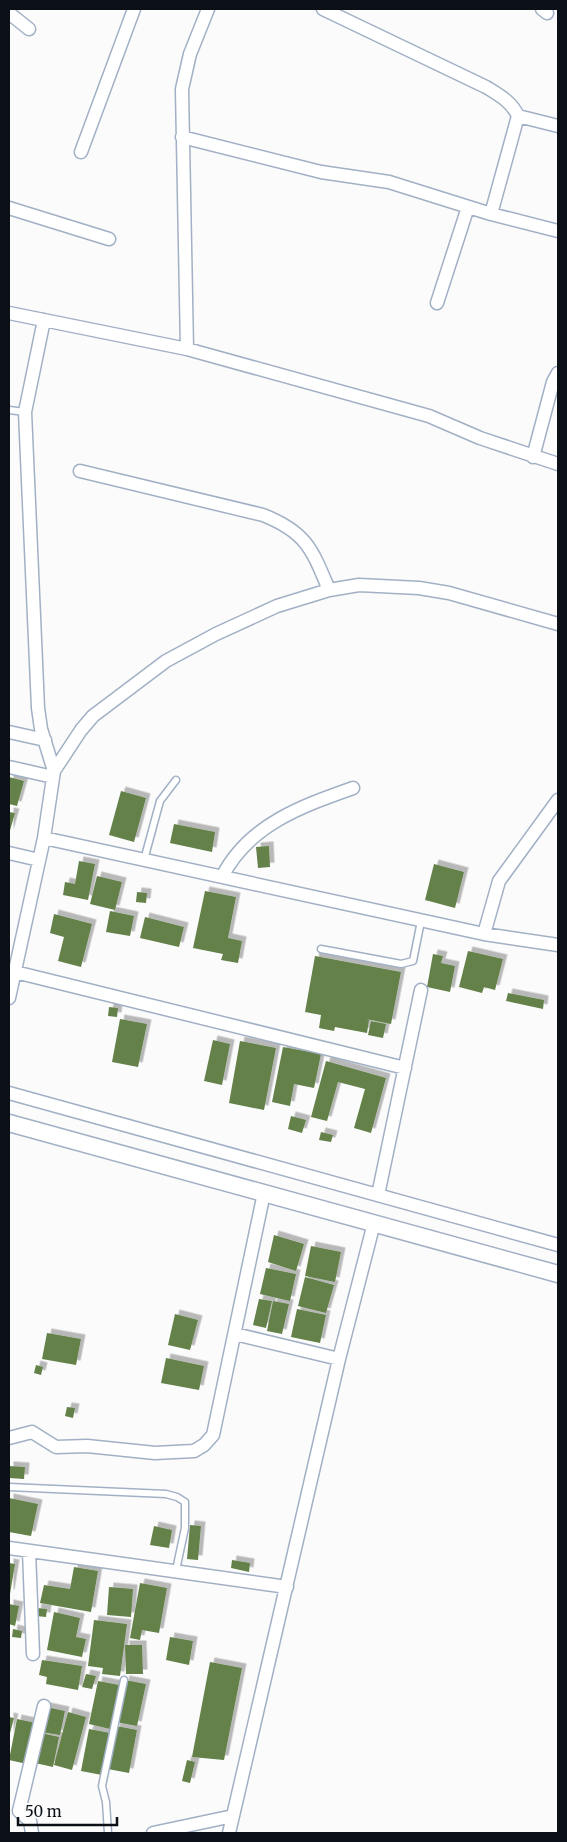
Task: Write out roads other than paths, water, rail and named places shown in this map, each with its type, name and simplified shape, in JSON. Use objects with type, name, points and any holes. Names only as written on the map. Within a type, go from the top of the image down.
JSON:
[{"type":"main road","points":[[9,1123],[558,1274]]},
{"type":"street","points":[[81,152],[134,9]]},
{"type":"street","points":[[187,349],[182,89],[185,70],[208,9]]},
{"type":"street","points":[[323,9],[486,87],[503,98],[515,109],[518,116],[491,214]]},
{"type":"street","points":[[9,13],[29,29]]},
{"type":"street","points":[[518,116],[558,126]]},
{"type":"street","points":[[182,137],[321,172],[388,182],[491,214],[558,231]]},
{"type":"street","points":[[437,303],[468,207]]},
{"type":"street","points":[[9,208],[109,239]]},
{"type":"street","points":[[9,313],[187,349],[429,416],[480,438],[558,464]]},
{"type":"street","points":[[9,998],[44,838],[53,774],[41,728],[38,698],[25,412],[44,320]]},
{"type":"street","points":[[533,457],[558,373]]},
{"type":"street","points":[[80,471],[263,515],[286,524],[302,538],[315,556],[329,590]]},
{"type":"street","points":[[53,774],[81,730],[93,716],[166,661],[216,634],[277,606],[329,590],[359,585],[419,588],[450,593],[558,624]]},
{"type":"street","points":[[9,732],[45,740]]},
{"type":"street","points":[[9,767],[53,774]]},
{"type":"street","points":[[222,877],[231,859],[256,835],[298,808],[353,788]]},
{"type":"street","points":[[484,934],[499,880],[558,800]]},
{"type":"street","points":[[44,838],[421,921],[484,934],[558,945]]},
{"type":"street","points":[[9,853],[39,860]]},
{"type":"street","points":[[15,972],[405,1068]]},
{"type":"street","points":[[378,1195],[421,990]]},
{"type":"street","points":[[9,1093],[558,1246]]},
{"type":"street","points":[[9,1438],[32,1432],[56,1447],[88,1446],[154,1453],[194,1451],[204,1445],[213,1435],[264,1193]]},
{"type":"street","points":[[229,1833],[339,1359],[374,1224]]},
{"type":"street","points":[[235,1334],[339,1359]]},
{"type":"street","points":[[9,1548],[287,1587]]},
{"type":"street","points":[[29,1551],[33,1654]]},
{"type":"street","points":[[32,1833],[30,1821],[19,1811],[44,1706]]},
{"type":"street","points":[[153,1833],[233,1816]]},
{"type":"lane","points":[[9,410],[25,412]]},
{"type":"lane","points":[[144,860],[160,801],[176,780]]},
{"type":"lane","points":[[322,949],[401,964],[407,963],[412,961],[421,921]]},
{"type":"lane","points":[[9,1487],[177,1496],[184,1502],[186,1514],[176,1570]]},
{"type":"lane","points":[[108,1833],[106,1802],[102,1786],[124,1680]]}]
